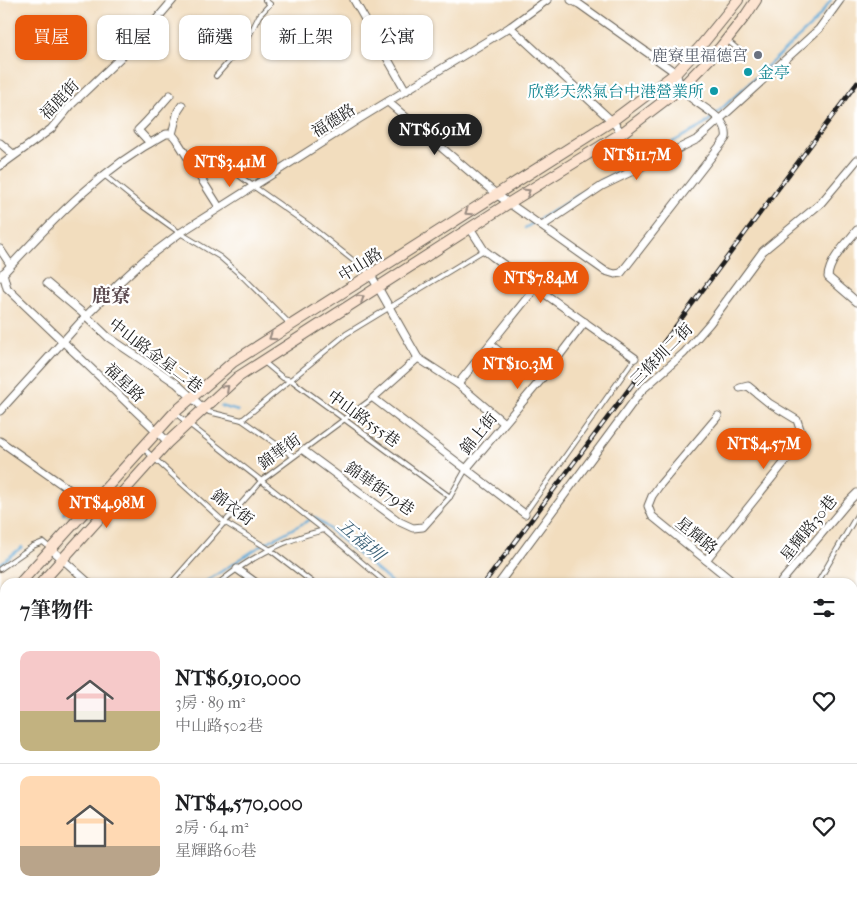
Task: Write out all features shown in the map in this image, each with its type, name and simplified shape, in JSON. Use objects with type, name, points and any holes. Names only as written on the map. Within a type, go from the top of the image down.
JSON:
[{"type":"street","name":"福鹿街","points":[[0,166],[51,129],[72,104],[137,42],[173,0]]},
{"type":"street","points":[[354,0],[406,91]]},
{"type":"street","name":"福德路","points":[[0,411],[86,316],[126,277],[180,233],[510,27],[547,0]]},
{"type":"street","points":[[388,102],[496,194],[605,270],[615,274],[621,273],[726,138],[726,127],[681,88],[676,73],[571,0]]},
{"type":"street","name":"中山路","points":[[25,578],[174,413],[233,362],[612,121],[676,73],[738,0]]},
{"type":"street","name":"中山路","points":[[46,578],[168,442],[238,377],[509,203],[622,133],[681,88],[726,40],[756,0]]},
{"type":"street","points":[[542,226],[602,186],[698,139],[819,29],[840,0]]},
{"type":"street","points":[[510,27],[612,121],[622,133]]},
{"type":"street","points":[[150,143],[138,130],[152,117],[170,95]]},
{"type":"street","points":[[182,106],[178,111],[172,134],[220,207]]},
{"type":"street","points":[[2,275],[10,264],[85,190],[103,175],[150,143],[166,134],[172,134]]},
{"type":"street","points":[[0,143],[14,155]]},
{"type":"street","name":"三條圳二街","points":[[503,578],[642,390],[684,353],[710,323],[763,251],[821,203],[857,160]]},
{"type":"street","points":[[470,228],[484,250],[635,358]]},
{"type":"street","points":[[857,230],[828,271],[828,277],[857,302]]},
{"type":"street","points":[[0,249],[10,264]]},
{"type":"street","name":"福星路","points":[[2,275],[8,288],[168,442]]},
{"type":"street","points":[[371,275],[418,358],[458,384],[504,423]]},
{"type":"street","name":"中山路金星二巷","points":[[47,283],[108,337],[176,383],[203,408]]},
{"type":"street","points":[[458,384],[536,286]]},
{"type":"street","name":"錦上街","points":[[373,398],[466,469],[540,382],[585,322]]},
{"type":"street","name":"錦華街","points":[[373,398],[418,358]]},
{"type":"street","points":[[706,560],[796,448],[802,435],[798,420],[769,403],[748,386],[740,388]]},
{"type":"street","name":"星輝路","points":[[718,416],[659,486],[648,506],[652,516],[728,578]]},
{"type":"street","points":[[0,440],[104,514]]},
{"type":"street","name":"錦華街79巷","points":[[303,450],[400,522],[413,528],[423,527],[439,509]]},
{"type":"street","points":[[466,469],[525,514]]},
{"type":"street","name":"星輝路30巷","points":[[784,578],[857,493]]},
{"type":"street","points":[[51,549],[83,578]]},
{"type":"street","points":[[237,569],[249,578]]},
{"type":"lane","points":[[216,76],[246,42],[258,16],[270,4],[266,0]]},
{"type":"lane","points":[[726,40],[741,52]]},
{"type":"lane","points":[[212,155],[310,226],[371,275]]},
{"type":"lane","points":[[103,175],[180,233],[220,257],[291,325]]},
{"type":"lane","points":[[242,420],[346,334],[484,250]]},
{"type":"lane","points":[[491,343],[540,382]]},
{"type":"lane","points":[[525,514],[635,358]]},
{"type":"lane","name":"中山路555巷","points":[[263,360],[283,378],[291,380],[450,497]]},
{"type":"lane","name":"錦華街","points":[[176,578],[261,481],[373,398]]},
{"type":"lane","points":[[203,408],[209,412],[242,420],[293,456]]},
{"type":"lane","points":[[174,413],[324,530],[380,578]]},
{"type":"lane","name":"錦衣街","points":[[142,448],[224,522],[269,549],[307,578]]},
{"type":"lane","points":[[439,509],[450,497],[466,469]]},
{"type":"lane","points":[[820,578],[857,515]]},
{"type":"lane","points":[[225,578],[269,549],[302,535],[324,530]]},
{"type":"lane","points":[[0,569],[33,546],[43,542],[51,549]]},
{"type":"waterway","points":[[525,228],[604,179],[704,125],[815,22],[831,0]]},
{"type":"waterway","points":[[221,406],[238,411]]},
{"type":"waterway","points":[[63,514],[73,497]]},
{"type":"waterway","name":"五福圳","points":[[211,578],[262,545],[315,517],[386,578]]},
{"type":"waterway","points":[[0,564],[22,547]]},
{"type":"railway","points":[[488,578],[857,83]]},
{"type":"place","name":"鹿寮里福德宮","points":[[758,55]]},
{"type":"place","name":"金亭","points":[[748,72]]},
{"type":"place","name":"欣彰天然氣台中港營業所","points":[[714,91]]},
{"type":"district","name":"鹿寮","points":[[111,295]]}]
